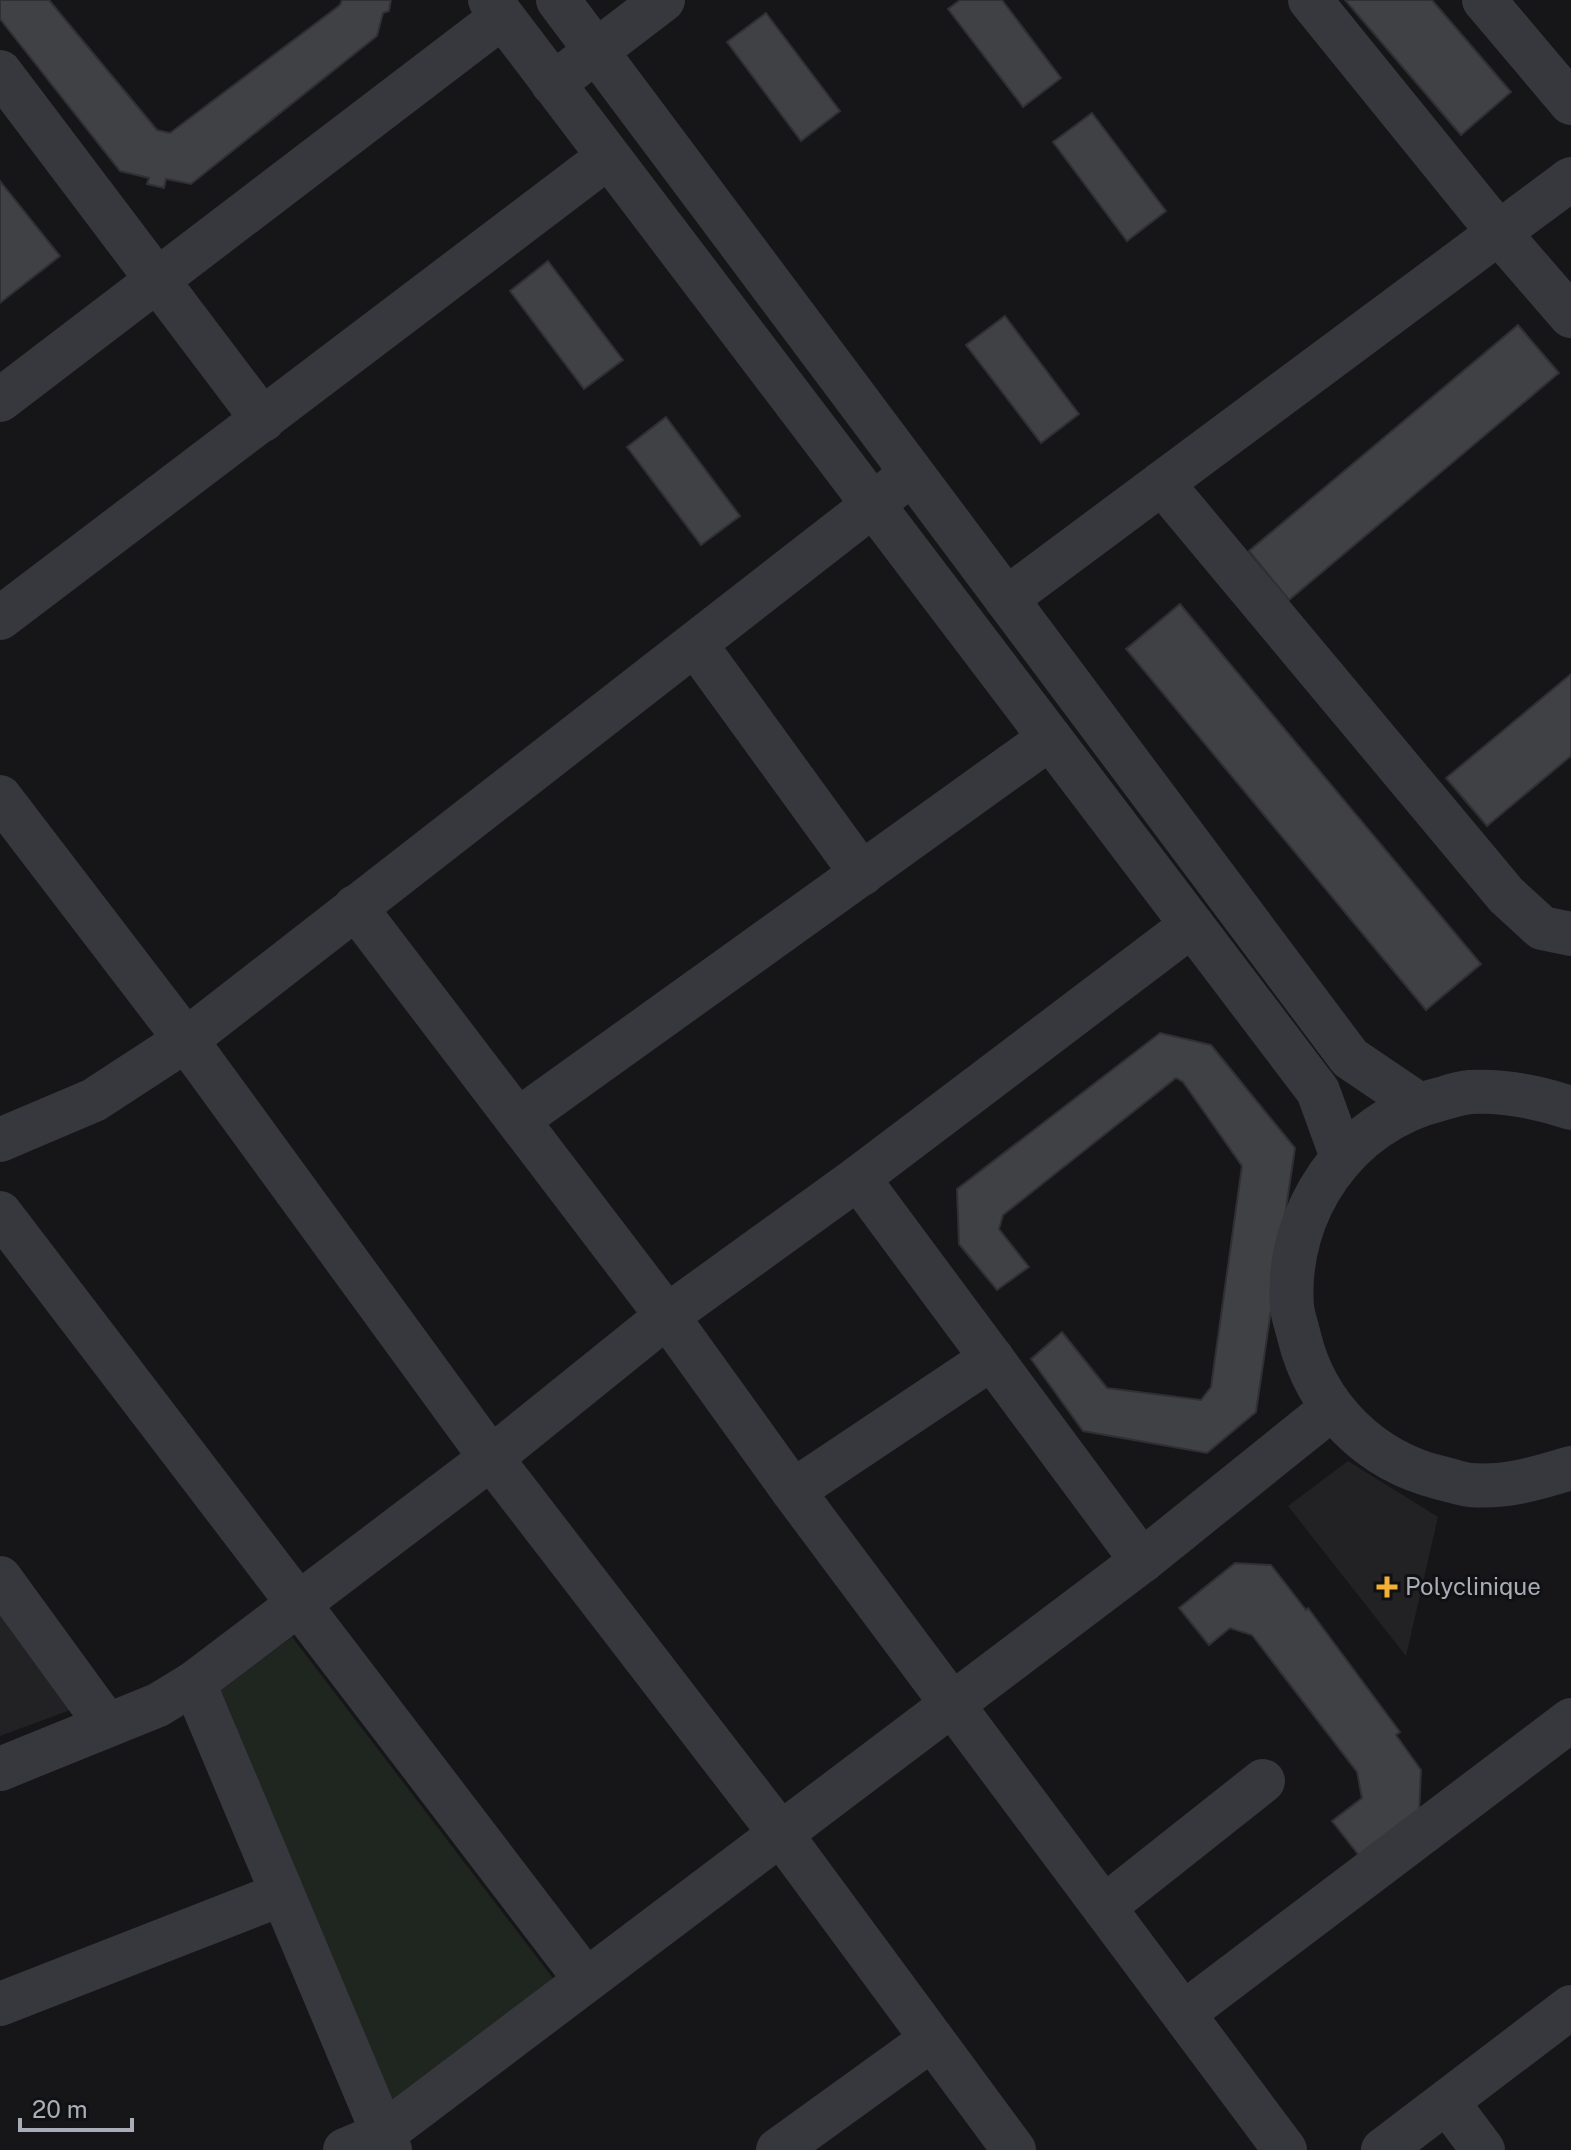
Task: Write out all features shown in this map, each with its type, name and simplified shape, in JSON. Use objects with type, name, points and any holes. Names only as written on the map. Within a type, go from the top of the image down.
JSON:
[{"type":"street","points":[[558,0],[1350,1058],[1418,1104]]},
{"type":"street","points":[[553,84],[663,0]]},
{"type":"street","points":[[1310,0],[1499,233],[1571,316]]},
{"type":"street","points":[[1484,0],[1571,103]]},
{"type":"street","points":[[0,400],[157,280],[496,8],[1318,1091],[1342,1157]]},
{"type":"street","points":[[0,72],[263,420]]},
{"type":"street","points":[[0,618],[608,157]]},
{"type":"street","points":[[1006,599],[1571,179]]},
{"type":"street","points":[[0,1140],[94,1100],[186,1040],[911,473]]},
{"type":"street","points":[[1162,483],[1506,895],[1542,928],[1571,934]]},
{"type":"street","points":[[695,644],[862,874]]},
{"type":"street","points":[[518,1120],[1050,738]]},
{"type":"street","points":[[0,797],[186,1040],[491,1458],[780,1833],[1014,2150]]},
{"type":"street","points":[[355,907],[667,1316],[793,1491],[1285,2150]]},
{"type":"street","points":[[0,1769],[158,1705],[194,1683],[491,1458],[667,1316],[858,1178],[1192,925]]},
{"type":"street","points":[[1571,1108],[1520,1094],[1468,1092],[1418,1104],[1377,1127],[1342,1157],[1311,1202],[1294,1254],[1292,1308],[1305,1361],[1331,1409],[1370,1447],[1417,1472],[1470,1485],[1524,1483],[1571,1468]]},
{"type":"street","points":[[858,1178],[1142,1561]]},
{"type":"street","points":[[0,1213],[586,1980]]},
{"type":"street","points":[[793,1491],[992,1358]]},
{"type":"street","points":[[194,1683],[282,1894],[373,2145],[586,1980],[1142,1561],[1331,1409]]},
{"type":"street","points":[[0,1578],[107,1725]]},
{"type":"street","points":[[1184,2013],[1571,1720]]},
{"type":"street","points":[[1104,1907],[1263,1781]]},
{"type":"street","points":[[0,2004],[282,1894]]},
{"type":"street","points":[[1383,2150],[1571,2007]]},
{"type":"street","points":[[778,2150],[932,2039]]},
{"type":"street","points":[[1447,2102],[1483,2150]]},
{"type":"shaded area","name":"Polyclinique","points":[[1348,1461],[1438,1517],[1406,1656],[1288,1506]]},
{"type":"shaded area","points":[[0,1614],[73,1709],[0,1736]]},
{"type":"shaded area","points":[[292,1637],[555,1981],[392,2103],[221,1690]]},
{"type":"building","points":[[0,0],[49,0],[157,130],[170,133],[340,5],[342,0],[391,0],[389,11],[383,13],[377,36],[191,184],[166,179],[164,188],[147,184],[149,178],[120,171],[0,19]]},
{"type":"building","points":[[960,0],[1002,0],[1061,78],[1023,107],[948,9]]},
{"type":"building","points":[[1345,0],[1432,0],[1511,92],[1461,135]]},
{"type":"building","points":[[766,13],[840,111],[801,141],[727,42]]},
{"type":"building","points":[[1092,113],[1166,211],[1127,241],[1053,142]]},
{"type":"building","points":[[0,181],[60,256],[0,303]]},
{"type":"building","points":[[548,261],[623,360],[584,389],[510,291]]},
{"type":"building","points":[[1005,316],[1079,414],[1041,443],[966,345]]},
{"type":"building","points":[[1518,325],[1559,373],[1289,600],[1249,551]]},
{"type":"building","points":[[666,417],[740,516],[701,545],[627,447]]},
{"type":"building","points":[[1180,604],[1481,964],[1426,1010],[1126,649]]},
{"type":"building","points":[[1571,674],[1571,756],[1487,826],[1446,778]]},
{"type":"building","points":[[1160,1033],[1211,1045],[1295,1148],[1256,1412],[1207,1453],[1083,1431],[1031,1359],[1062,1332],[1107,1388],[1201,1400],[1211,1387],[1242,1166],[1183,1082],[1176,1078],[1003,1215],[999,1229],[1029,1267],[997,1290],[959,1244],[957,1189]]},
{"type":"building","points":[[1235,1563],[1271,1565],[1306,1610],[1308,1608],[1400,1732],[1396,1735],[1421,1770],[1419,1814],[1365,1863],[1332,1821],[1362,1798],[1357,1772],[1252,1635],[1230,1628],[1209,1645],[1179,1608]]},
{"type":"place","name":"Polyclinique","points":[[1387,1587]]}]
